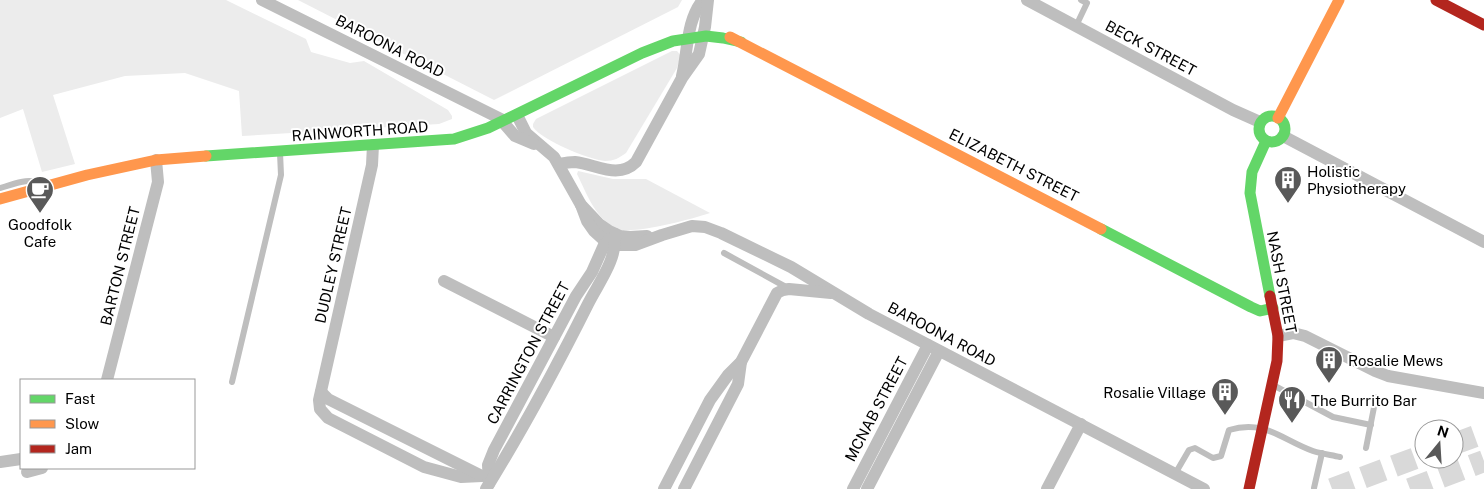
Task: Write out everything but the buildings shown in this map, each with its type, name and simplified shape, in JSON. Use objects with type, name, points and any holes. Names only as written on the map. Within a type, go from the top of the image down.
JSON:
[{"type":"street","name":"BAROONA ROAD","points":[[262,0],[503,121],[517,137],[541,147]]},
{"type":"street","points":[[682,78],[690,32],[698,6],[702,0]]},
{"type":"street","points":[[559,164],[576,162],[611,171],[624,170],[632,166],[642,153],[682,78],[697,57],[704,32],[708,0]]},
{"type":"street","points":[[1278,118],[1339,0]]},
{"type":"street","points":[[1436,0],[1484,25]]},
{"type":"street","name":"BECK STREET","points":[[1032,1],[1233,110],[1260,122]]},
{"type":"street","name":"RAINWORTH ROAD","points":[[0,199],[122,166],[156,160],[447,140],[470,135],[517,115],[657,45],[676,32],[690,32]]},
{"type":"street","name":"ELIZABETH STREET","points":[[690,32],[720,32],[1251,307],[1260,311],[1273,308]]},
{"type":"street","name":"BAROONA ROAD","points":[[517,115],[526,133],[552,155],[559,164],[591,228],[612,240],[632,246],[662,234],[692,226],[710,228],[791,267],[869,314],[1204,489]]},
{"type":"street","points":[[1270,116],[1282,120],[1285,128],[1283,136],[1277,141],[1266,141],[1258,131],[1260,122],[1270,116]]},
{"type":"street","points":[[1283,136],[1484,242]]},
{"type":"street","name":"NASH STREET","points":[[1249,489],[1277,361],[1278,336],[1250,194],[1252,172],[1266,141]]},
{"type":"street","name":"DUDLEY STREET","points":[[373,145],[372,165],[319,408],[326,416],[415,463],[441,473],[487,481]]},
{"type":"street","name":"BARTON STREET","points":[[107,379],[158,182],[156,160]]},
{"type":"street","name":"CARRINGTON STREET","points":[[487,481],[490,458],[576,296],[612,240]]},
{"type":"street","name":"CARRINGTON STREET","points":[[487,481],[530,417],[552,377],[610,262],[612,240]]},
{"type":"street","points":[[444,281],[554,337]]},
{"type":"street","points":[[664,489],[710,400],[728,375],[741,362],[780,291],[789,289],[837,294]]},
{"type":"street","points":[[1278,336],[1294,333],[1305,336],[1388,376],[1484,393]]},
{"type":"street","name":"MCNAB STREET","points":[[853,489],[934,348]]},
{"type":"street","name":"MCNAB STREET","points":[[867,489],[934,348]]},
{"type":"street","points":[[684,489],[738,384],[741,362]]},
{"type":"street","points":[[321,392],[328,399],[487,481]]},
{"type":"street","points":[[1048,489],[1081,424]]},
{"type":"street","points":[[0,462],[20,459]]},
{"type":"street","points":[[27,472],[38,469]]},
{"type":"lane","points":[[1076,26],[1087,3],[1081,0]]},
{"type":"lane","points":[[232,382],[281,175],[280,152]]},
{"type":"lane","name":"RAINWORTH ROAD","points":[[0,188],[33,180],[48,186]]},
{"type":"lane","points":[[724,253],[789,289]]},
{"type":"lane","points":[[1272,384],[1333,417],[1371,425]]},
{"type":"lane","points":[[1366,448],[1376,398]]},
{"type":"lane","points":[[1175,474],[1188,450],[1195,448],[1213,458],[1221,456],[1229,430],[1242,426],[1262,427],[1314,451],[1340,457]]},
{"type":"lane","points":[[1314,488],[1322,453]]},
{"type":"shaded area","points":[[0,0],[226,0],[306,39],[311,52],[350,63],[364,61],[448,110],[452,119],[439,124],[242,136],[239,91],[185,73],[125,76],[53,95],[75,164],[42,172],[23,109],[0,118]]},
{"type":"shaded area","points":[[298,0],[682,0],[678,7],[494,100]]},
{"type":"shaded area","points":[[672,51],[677,51],[681,56],[677,68],[626,153],[619,158],[605,161],[588,157],[546,138],[533,127],[536,119]]},
{"type":"shaded area","points":[[578,171],[613,179],[646,179],[710,213],[653,227],[631,230],[618,229],[611,226],[598,213],[586,194],[577,174]]},
{"type":"tunnel","points":[[1464,440],[1484,433]]},
{"type":"tunnel","points":[[1332,489],[1414,459]]},
{"type":"tunnel","points":[[1410,489],[1484,461]]},
{"type":"traffic: fast","points":[[206,156],[454,139],[488,128],[642,53],[673,41],[706,36],[741,42]]},
{"type":"traffic: fast","points":[[1272,116],[1281,120],[1285,129],[1281,138],[1272,142],[1263,138],[1259,129],[1263,120],[1272,116]]},
{"type":"traffic: fast","points":[[1266,141],[1252,172],[1250,193],[1270,296]]},
{"type":"traffic: fast","points":[[1101,229],[1251,307],[1260,311],[1273,308]]},
{"type":"traffic: slow","points":[[1278,118],[1339,0]]},
{"type":"traffic: slow","points":[[730,37],[1101,229]]},
{"type":"traffic: slow","points":[[0,199],[87,175],[156,160],[206,156]]},
{"type":"traffic: jam","points":[[1436,0],[1484,25]]},
{"type":"traffic: jam","points":[[1249,489],[1277,361],[1278,336],[1270,296]]},
{"type":"place","name":"Holistic Physiotherapy","points":[[1288,204]]},
{"type":"place","name":"Goodfolk Cafe","points":[[40,214]]},
{"type":"place","name":"Rosalie Mews","points":[[1329,384]]},
{"type":"place","name":"Rosalie Village","points":[[1225,416]]},
{"type":"place","name":"The Burrito Bar","points":[[1292,424]]}]
